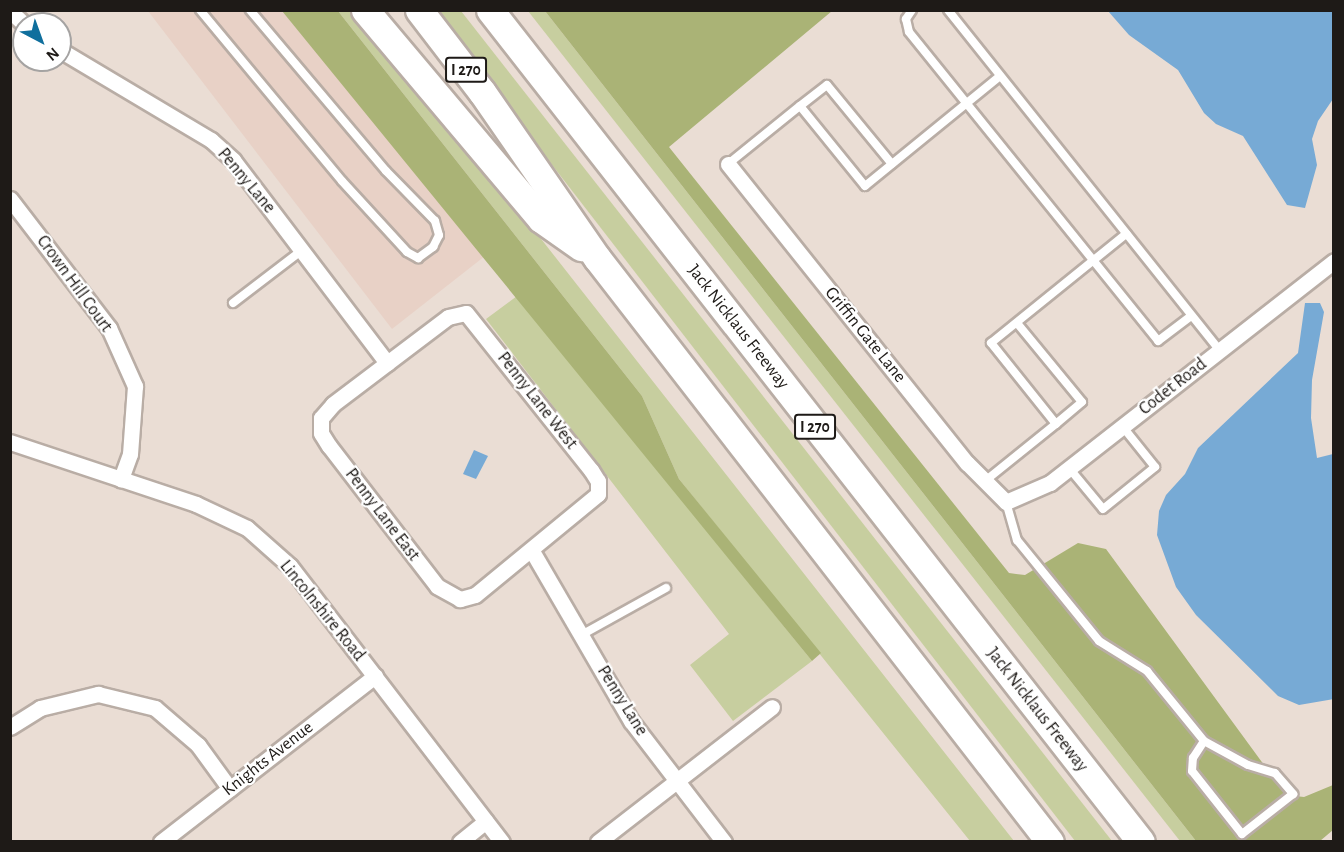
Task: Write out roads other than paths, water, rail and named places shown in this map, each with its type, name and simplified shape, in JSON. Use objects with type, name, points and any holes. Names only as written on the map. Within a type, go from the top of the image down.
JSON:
[{"type":"highway","points":[[365,10],[541,219],[597,258]]},
{"type":"highway","points":[[389,10],[462,100],[507,133]]},
{"type":"highway","name":"I 270","points":[[419,10],[482,92],[507,133],[597,258],[1050,842]]},
{"type":"highway","name":"Jack Nicklaus Freeway","points":[[490,10],[1141,842]]},
{"type":"street","name":"Penny Lane","points":[[72,57],[211,140],[233,160],[387,363]]},
{"type":"street","name":"Griffin Gate Lane","points":[[728,164],[985,481],[1006,502]]},
{"type":"street","name":"Crown Hill Court","points":[[10,199],[108,328],[135,386],[130,454],[121,479]]},
{"type":"street","name":"Codet Road","points":[[1006,502],[1050,483],[1334,261]]},
{"type":"street","name":"Penny Lane West","points":[[387,363],[448,317],[466,313],[591,471],[598,481],[598,494],[532,551]]},
{"type":"street","name":"Penny Lane East","points":[[387,363],[321,418],[321,433],[329,446],[441,590],[460,599],[475,595],[532,551]]},
{"type":"street","name":"Lincolnshire Road","points":[[10,442],[196,504],[247,528],[290,566],[502,842]]},
{"type":"street","name":"Penny Lane","points":[[532,551],[583,634],[631,721],[724,842]]},
{"type":"street","name":"Knights Avenue","points":[[161,842],[375,676]]},
{"type":"street","points":[[10,727],[40,708],[98,694],[154,708],[198,745],[230,789]]},
{"type":"street","points":[[598,842],[676,779],[772,707]]},
{"type":"street","points":[[460,842],[486,821]]},
{"type":"lane","points":[[200,10],[342,181],[407,252],[418,258],[434,247],[439,235],[435,221],[386,171],[250,10]]},
{"type":"lane","points":[[912,10],[906,19],[909,32],[1158,341],[1191,315]]},
{"type":"lane","points":[[948,10],[1220,351]]},
{"type":"lane","points":[[800,106],[865,186],[1000,75]]},
{"type":"lane","points":[[728,164],[827,85],[892,164]]},
{"type":"lane","points":[[1056,424],[992,343],[1126,234]]},
{"type":"lane","points":[[232,303],[301,250]]},
{"type":"lane","points":[[985,481],[1082,402],[1017,323]]},
{"type":"lane","points":[[1069,468],[1103,509],[1155,467],[1123,427]]},
{"type":"lane","points":[[1006,502],[1017,540],[1099,641],[1147,671],[1204,741],[1248,765],[1275,773],[1293,794],[1242,834],[1192,771],[1192,758],[1204,741]]},
{"type":"lane","points":[[583,634],[666,588]]},
{"type":"water","points":[[1108,11],[1333,11],[1333,99],[1318,121],[1312,139],[1317,165],[1305,208],[1287,205],[1243,136],[1216,124],[1204,113],[1178,70],[1129,35]]},
{"type":"water","points":[[1305,303],[1320,303],[1324,312],[1312,380],[1311,418],[1317,458],[1333,454],[1334,699],[1299,705],[1278,696],[1196,615],[1176,587],[1157,535],[1159,511],[1166,495],[1185,474],[1198,448],[1298,353]]},
{"type":"water","points":[[474,450],[488,456],[476,479],[463,474]]}]
